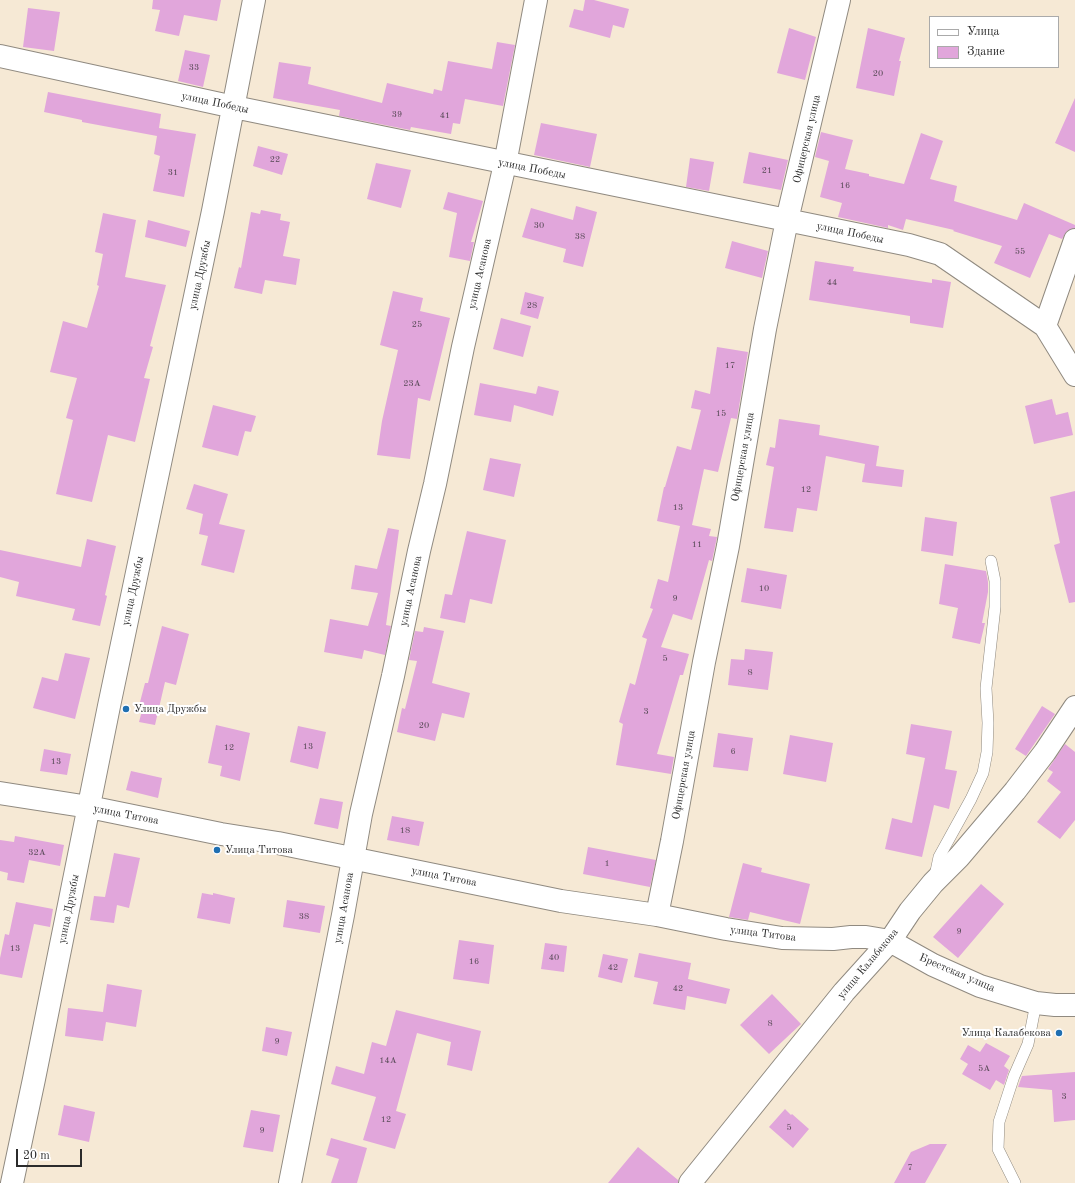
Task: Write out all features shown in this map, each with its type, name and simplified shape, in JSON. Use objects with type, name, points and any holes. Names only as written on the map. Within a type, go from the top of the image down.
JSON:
[{"type":"street","name":"улица Дружбы","points":[[12,1183],[234,107],[254,0]]},
{"type":"street","name":"улица Асанова","points":[[290,1183],[340,930],[361,814],[435,484],[463,347],[505,164],[536,0]]},
{"type":"street","name":"Офицерская улица","points":[[657,915],[672,841],[704,662],[728,546],[765,329],[787,220],[839,0]]},
{"type":"street","name":"улица Победы","points":[[0,56],[505,164],[909,245],[940,254],[1045,326]]},
{"type":"street","points":[[1075,240],[1045,326],[1075,375]]},
{"type":"street","name":"улица Калабекова","points":[[690,1183],[844,992],[890,941],[910,911],[933,882],[959,857],[1015,791],[1045,752],[1075,707]]},
{"type":"street","name":"улица Титова","points":[[0,793],[89,807],[221,834],[278,843],[561,901],[657,915],[726,929],[782,938],[833,939],[866,937],[890,941]]},
{"type":"street","name":"Брестская улица","points":[[890,941],[933,965],[980,986],[1036,1003],[1075,1005]]},
{"type":"lane","points":[[933,882],[939,857],[983,773],[987,752],[988,723],[986,688],[995,607],[995,581],[991,561]]},
{"type":"lane","points":[[1015,1183],[998,1149],[999,1122],[1014,1076],[1028,1044],[1036,1003]]},
{"type":"building","points":[[153,0],[221,0],[217,21],[184,15],[179,36],[155,31],[160,10],[152,9]]},
{"type":"building","points":[[585,0],[594,0],[629,9],[624,28],[613,25],[610,38],[569,27],[574,9],[583,11]]},
{"type":"building","points":[[28,8],[60,12],[54,51],[23,47]]},
{"type":"building","points":[[789,28],[816,37],[805,80],[777,73]]},
{"type":"building","points":[[868,28],[905,38],[899,61],[901,61],[894,96],[856,88]]},
{"type":"building","points":[[497,42],[515,45],[503,106],[465,99],[460,124],[453,123],[451,134],[411,127],[410,130],[339,116],[340,110],[273,98],[279,62],[311,67],[308,84],[382,103],[387,83],[433,94],[434,89],[442,91],[448,61],[492,69]]},
{"type":"building","points":[[185,50],[210,55],[203,87],[178,81]]},
{"type":"building","points":[[48,92],[161,114],[159,128],[196,134],[184,197],[153,191],[160,156],[154,154],[157,136],[82,122],[82,120],[44,112]]},
{"type":"building","points":[[1075,98],[1075,152],[1055,143]]},
{"type":"building","points":[[541,123],[597,134],[590,167],[534,155]]},
{"type":"building","points":[[821,132],[853,140],[845,169],[904,184],[921,133],[943,141],[930,179],[957,186],[954,201],[1017,220],[1024,203],[1075,225],[1075,228],[1067,231],[1062,239],[1049,234],[1030,278],[994,263],[1002,246],[953,231],[954,230],[906,219],[903,230],[888,225],[888,228],[838,217],[842,203],[820,197],[829,161],[815,157]]},
{"type":"building","points":[[258,146],[288,154],[282,175],[253,166]]},
{"type":"building","points":[[749,152],[788,160],[781,190],[743,183]]},
{"type":"building","points":[[690,158],[714,162],[709,191],[686,187]]},
{"type":"building","points":[[376,163],[411,170],[401,208],[367,199]]},
{"type":"building","points":[[448,192],[483,201],[471,242],[474,242],[470,261],[449,257],[457,213],[443,209]]},
{"type":"building","points":[[576,206],[597,212],[583,267],[563,262],[566,249],[522,237],[531,208],[573,220]]},
{"type":"building","points":[[261,210],[281,214],[280,220],[290,222],[283,256],[300,259],[296,285],[265,280],[262,294],[234,288],[239,267],[241,268],[251,212],[260,214]]},
{"type":"building","points":[[103,213],[136,220],[125,277],[166,285],[150,346],[153,347],[144,378],[150,379],[135,442],[108,435],[92,502],[56,494],[73,420],[66,418],[77,378],[50,372],[63,321],[87,328],[99,286],[97,285],[103,254],[95,252]]},
{"type":"building","points":[[148,220],[190,231],[186,247],[145,237]]},
{"type":"building","points":[[732,241],[768,251],[762,278],[725,268]]},
{"type":"building","points":[[815,261],[854,267],[853,271],[932,283],[932,279],[951,282],[943,328],[910,323],[910,316],[809,300]]},
{"type":"building","points":[[393,291],[423,298],[420,311],[450,318],[430,401],[418,398],[410,459],[377,455],[382,421],[398,350],[380,345]]},
{"type":"building","points":[[525,292],[544,297],[538,319],[520,314]]},
{"type":"building","points":[[501,318],[531,326],[523,357],[493,349]]},
{"type":"building","points":[[717,347],[748,352],[737,419],[731,418],[718,472],[704,469],[692,525],[711,529],[709,536],[717,537],[712,561],[709,560],[692,620],[673,614],[661,647],[689,654],[683,675],[680,675],[657,754],[674,757],[671,774],[616,765],[623,724],[619,722],[630,683],[635,685],[647,639],[642,637],[653,609],[650,608],[658,579],[668,582],[680,526],[657,521],[664,487],[677,446],[691,450],[701,410],[691,408],[695,390],[710,394]]},
{"type":"building","points":[[480,383],[536,394],[538,386],[559,391],[553,416],[514,405],[511,422],[474,415]]},
{"type":"building","points":[[1052,399],[1056,415],[1068,412],[1073,435],[1034,444],[1025,406]]},
{"type":"building","points":[[213,405],[256,416],[251,432],[245,431],[238,456],[202,447]]},
{"type":"building","points":[[779,419],[820,425],[819,435],[879,446],[876,466],[904,470],[902,487],[862,482],[865,464],[826,456],[817,511],[797,508],[793,532],[764,528],[774,467],[766,465],[770,447],[775,448]]},
{"type":"building","points":[[490,458],[521,464],[514,497],[483,490]]},
{"type":"building","points":[[194,484],[228,494],[219,524],[245,530],[234,573],[201,565],[208,536],[199,534],[203,514],[186,509]]},
{"type":"building","points":[[1075,491],[1075,602],[1069,603],[1054,545],[1060,543],[1050,497]]},
{"type":"building","points":[[925,517],[957,522],[953,556],[921,551]]},
{"type":"building","points":[[388,528],[399,530],[386,625],[391,626],[385,655],[364,650],[362,659],[324,652],[330,619],[368,626],[378,593],[351,589],[355,565],[377,569]]},
{"type":"building","points":[[467,531],[506,540],[492,604],[470,599],[465,623],[440,618],[445,594],[452,595]]},
{"type":"building","points":[[87,539],[116,546],[100,626],[72,620],[75,609],[16,596],[19,582],[0,577],[0,550],[81,567]]},
{"type":"building","points":[[945,564],[986,571],[988,592],[982,623],[985,623],[980,644],[952,638],[958,608],[939,604]]},
{"type":"building","points":[[747,568],[787,575],[781,609],[741,602]]},
{"type":"building","points":[[162,626],[189,634],[176,685],[165,682],[155,725],[139,722],[144,703],[140,702],[145,683],[148,683]]},
{"type":"building","points":[[424,627],[444,631],[432,683],[470,693],[464,718],[442,713],[435,741],[397,732],[402,708],[405,709],[417,661],[409,660],[415,631],[423,632]]},
{"type":"building","points":[[745,649],[773,652],[768,690],[728,685],[731,659],[744,660]]},
{"type":"building","points":[[65,653],[90,658],[75,719],[33,708],[42,677],[58,681]]},
{"type":"building","points":[[1042,706],[1055,714],[1026,756],[1015,749]]},
{"type":"building","points":[[911,724],[952,731],[945,769],[957,771],[949,809],[934,805],[922,857],[885,849],[892,818],[912,823],[925,758],[906,754]]},
{"type":"building","points":[[216,725],[250,733],[240,781],[220,776],[222,766],[208,763]]},
{"type":"building","points":[[298,726],[326,732],[318,769],[290,762]]},
{"type":"building","points":[[718,733],[753,738],[748,771],[713,767]]},
{"type":"building","points":[[790,735],[833,743],[826,782],[783,774]]},
{"type":"building","points":[[1065,744],[1075,752],[1075,820],[1060,839],[1037,822],[1061,792],[1047,781],[1053,772],[1048,769]]},
{"type":"building","points":[[44,749],[71,754],[67,775],[40,771]]},
{"type":"building","points":[[131,771],[162,778],[158,798],[126,790]]},
{"type":"building","points":[[320,798],[343,802],[338,829],[314,824]]},
{"type":"building","points":[[392,816],[424,822],[419,846],[387,840]]},
{"type":"building","points":[[15,836],[64,845],[60,866],[29,860],[24,883],[7,880],[8,873],[0,871],[0,840],[14,842]]},
{"type":"building","points":[[588,847],[656,860],[650,887],[583,874]]},
{"type":"building","points":[[114,853],[140,858],[129,908],[117,905],[114,923],[90,920],[94,896],[105,897]]},
{"type":"building","points":[[743,863],[762,868],[761,872],[810,884],[800,924],[750,912],[748,920],[729,917]]},
{"type":"building","points":[[981,884],[1004,904],[958,958],[933,937]]},
{"type":"building","points":[[202,893],[213,895],[213,893],[235,898],[230,924],[197,918]]},
{"type":"building","points":[[287,900],[325,906],[320,933],[283,927]]},
{"type":"building","points":[[16,902],[53,909],[50,927],[34,924],[22,978],[0,974],[0,958],[5,934],[9,935]]},
{"type":"building","points":[[459,940],[494,945],[489,984],[453,979]]},
{"type":"building","points":[[545,943],[567,946],[564,972],[541,969]]},
{"type":"building","points":[[639,953],[691,963],[688,979],[730,989],[726,1004],[687,996],[685,1010],[653,1004],[658,982],[634,977]]},
{"type":"building","points":[[603,954],[628,959],[622,983],[598,977]]},
{"type":"building","points":[[107,984],[142,990],[136,1027],[106,1022],[103,1041],[65,1036],[68,1008],[103,1012]]},
{"type":"building","points":[[772,994],[801,1024],[769,1054],[740,1025]]},
{"type":"building","points":[[396,1010],[481,1031],[472,1071],[447,1065],[451,1042],[417,1033],[396,1111],[406,1114],[395,1149],[363,1140],[376,1097],[331,1084],[336,1066],[364,1074],[372,1042],[386,1046]]},
{"type":"building","points":[[266,1027],[292,1032],[287,1056],[262,1051]]},
{"type":"building","points":[[986,1043],[1010,1056],[1004,1066],[1009,1070],[1004,1085],[996,1080],[990,1090],[962,1074],[968,1064],[960,1059],[968,1045],[980,1052]]},
{"type":"building","points":[[1075,1072],[1075,1120],[1054,1122],[1052,1090],[1018,1087],[1022,1076]]},
{"type":"building","points":[[64,1105],[95,1112],[89,1142],[58,1135]]},
{"type":"building","points":[[785,1109],[809,1129],[793,1148],[769,1127]]},
{"type":"building","points":[[251,1110],[280,1115],[273,1152],[243,1147]]},
{"type":"building","points":[[331,1138],[367,1148],[357,1183],[331,1183],[339,1159],[326,1155]]},
{"type":"building","points":[[930,1144],[947,1144],[925,1183],[894,1183],[911,1152]]},
{"type":"building","points":[[638,1147],[678,1180],[678,1183],[608,1183]]},
{"type":"place","name":"Улица Дружбы","points":[[126,709]]},
{"type":"place","name":"Улица Титова","points":[[217,850]]},
{"type":"place","name":"Улица Калабекова","points":[[1059,1033]]}]
